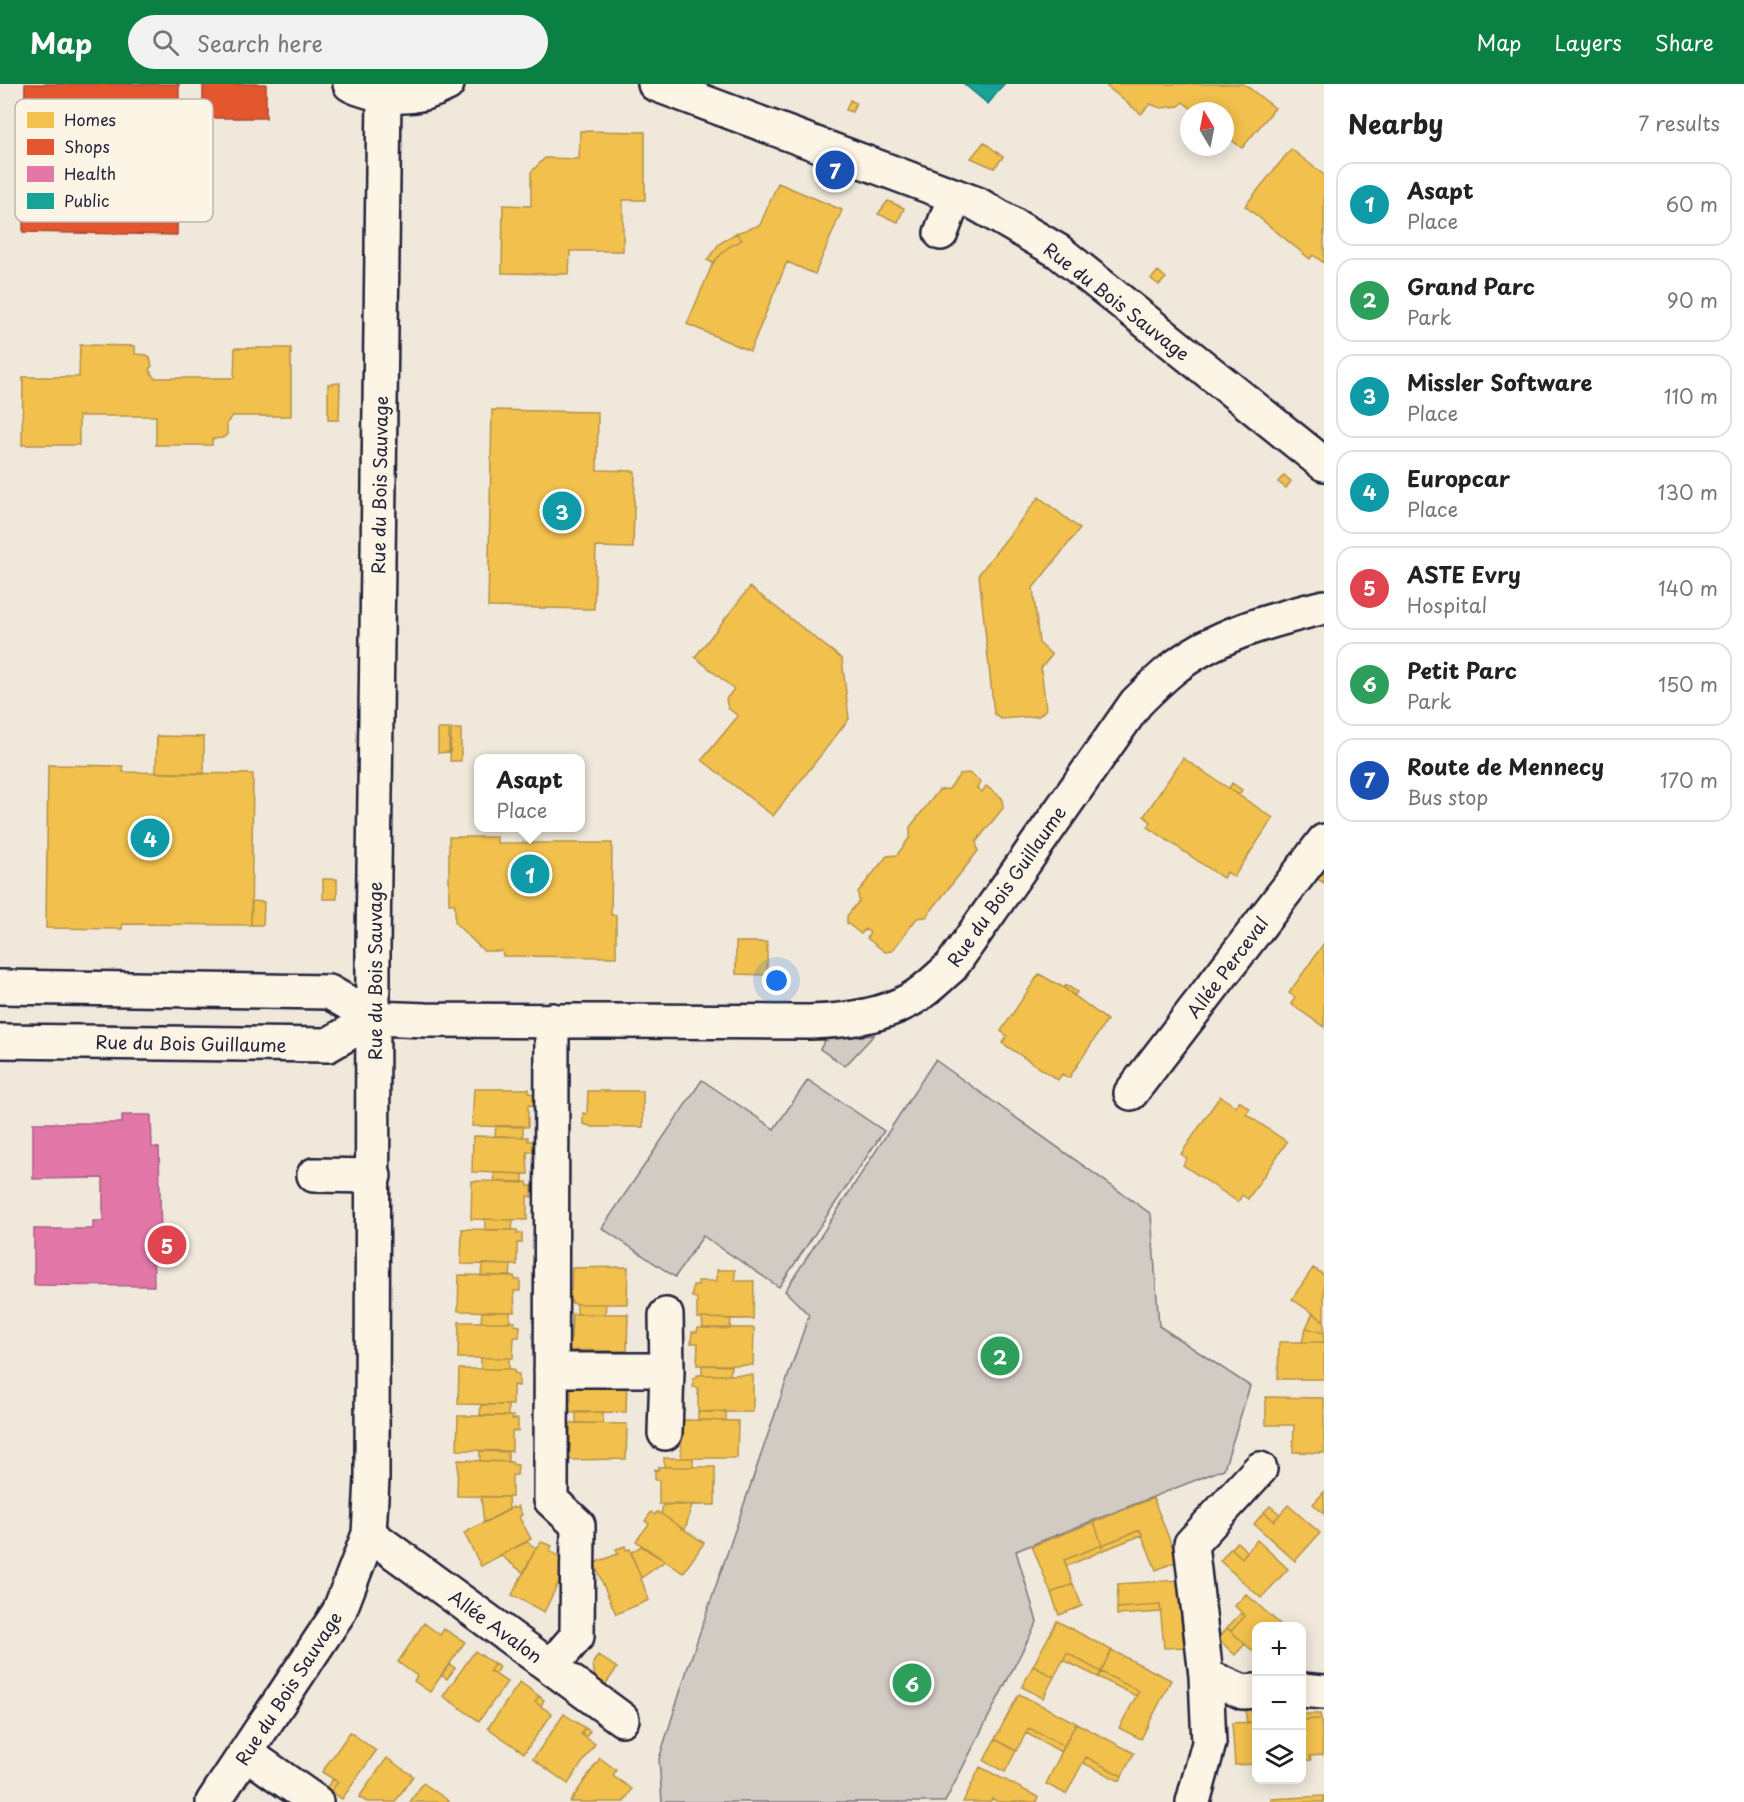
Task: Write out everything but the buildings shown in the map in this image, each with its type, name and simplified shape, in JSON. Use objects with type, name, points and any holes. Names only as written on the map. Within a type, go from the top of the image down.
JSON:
[{"type":"street","points":[[350,84],[384,96],[408,97],[432,92],[447,84]]},
{"type":"street","name":"Rue du Bois Sauvage","points":[[655,84],[977,204],[1058,251],[1324,464]]},
{"type":"street","name":"Rue du Bois Sauvage","points":[[213,1802],[339,1612],[369,1534],[372,1479],[374,947],[384,96]]},
{"type":"street","points":[[940,234],[956,195]]},
{"type":"street","name":"Rue du Bois Guillaume","points":[[0,987],[329,992],[375,1018],[837,1021],[869,1015],[911,1000],[951,967],[1136,702],[1172,670],[1214,644],[1256,626],[1324,606]]},
{"type":"street","name":"Allée Perceval","points":[[1131,1093],[1324,841]]},
{"type":"street","name":"Rue du Bois Guillaume","points":[[0,1041],[328,1045],[375,1018]]},
{"type":"street","points":[[551,1666],[577,1636],[578,1525],[550,1500],[552,1020]]},
{"type":"street","points":[[314,1175],[374,1176]]},
{"type":"street","points":[[665,1433],[666,1315]]},
{"type":"street","points":[[551,1370],[667,1370]]},
{"type":"street","points":[[1193,1802],[1209,1743],[1206,1676],[1191,1544],[1260,1469]]},
{"type":"street","name":"Allée Avalon","points":[[369,1534],[622,1719]]},
{"type":"street","points":[[1206,1676],[1243,1692],[1252,1691]]},
{"type":"street","points":[[1306,1690],[1324,1692]]},
{"type":"street","points":[[246,1753],[316,1802]]},
{"type":"shaded area","points":[[874,1035],[845,1066],[820,1049],[826,1039]]},
{"type":"shaded area","points":[[935,1060],[1151,1214],[1159,1326],[1250,1386],[1224,1469],[1016,1551],[1037,1622],[945,1802],[662,1802],[659,1759],[687,1670],[809,1315],[785,1291]]},
{"type":"shaded area","points":[[702,1080],[774,1129],[808,1080],[884,1131],[779,1287],[703,1236],[675,1277],[602,1228]]},
{"type":"place","name":"Route de Mennecy","points":[[835,170]]},
{"type":"place","name":"Missler Software","points":[[562,511]]},
{"type":"place","name":"Europcar","points":[[150,838]]},
{"type":"place","name":"Asapt","points":[[530,874]]},
{"type":"place","name":"ASTE Evry","points":[[167,1245]]},
{"type":"place","name":"Grand Parc","points":[[1000,1356]]},
{"type":"place","name":"Petit Parc","points":[[912,1683]]}]
